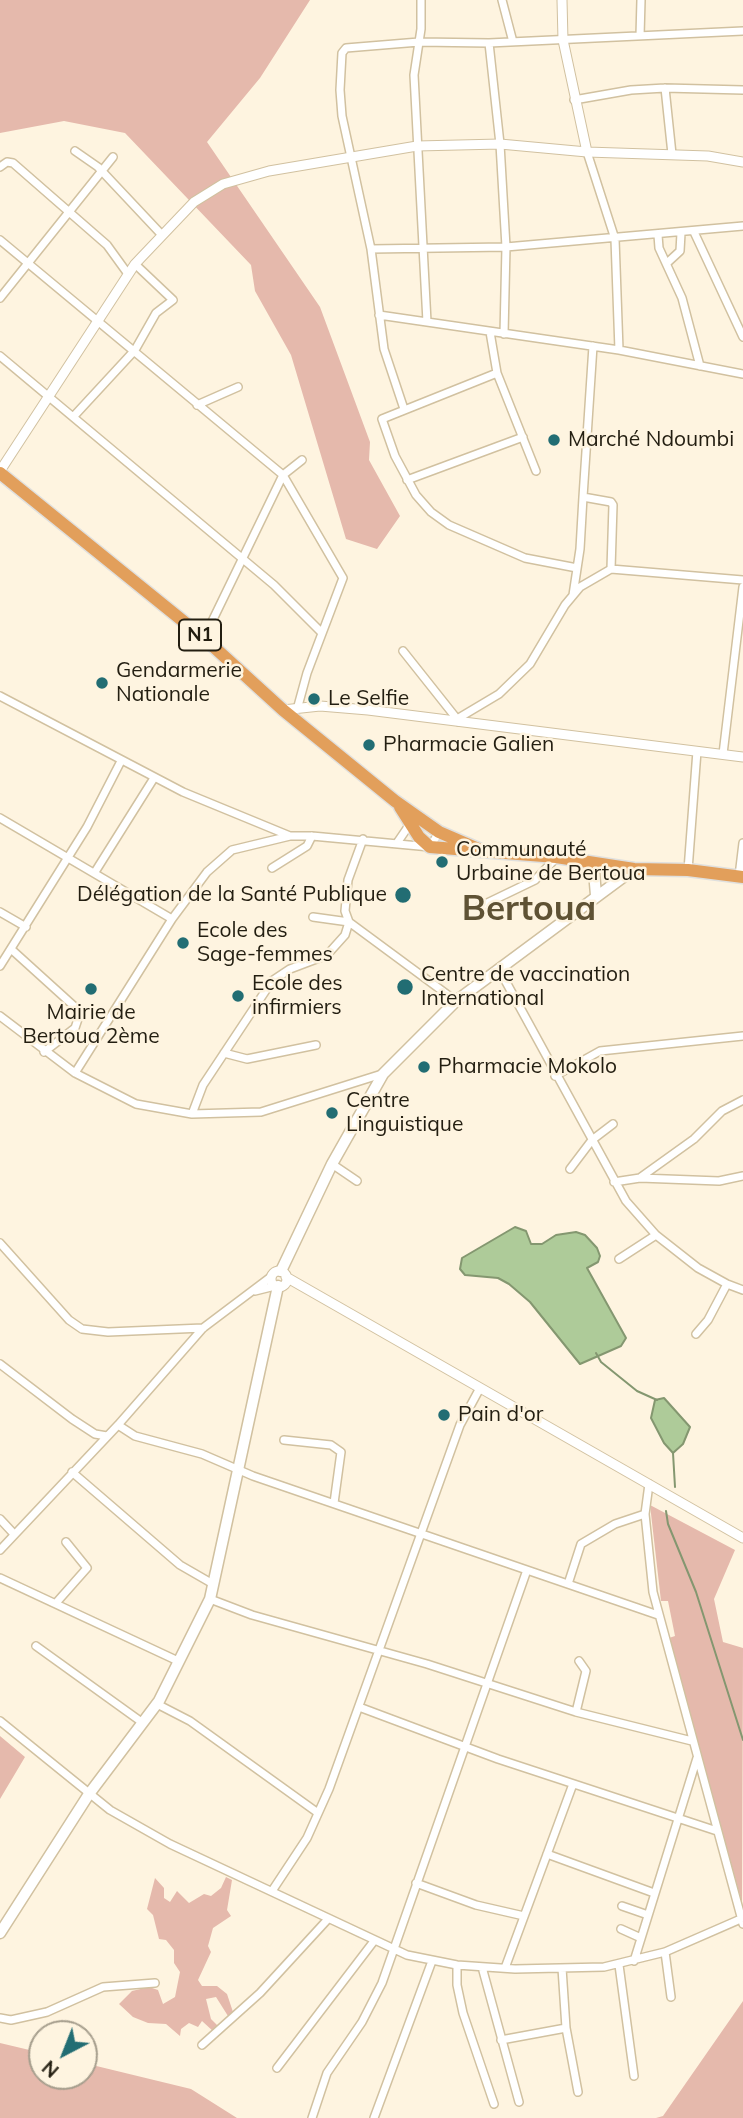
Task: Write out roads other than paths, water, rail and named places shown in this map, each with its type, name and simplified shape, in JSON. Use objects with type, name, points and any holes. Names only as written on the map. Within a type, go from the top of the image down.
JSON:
[{"type":"highway","name":"N1","points":[[0,472],[204,638],[283,710],[395,801],[413,820],[430,847],[556,857],[634,869],[688,870],[741,876]]},
{"type":"highway","name":"N1","points":[[413,820],[483,851]]},
{"type":"main road","points":[[586,863],[590,863],[594,872],[596,895]]},
{"type":"main road","points":[[0,1933],[89,1794],[157,1703],[210,1599],[279,1280],[332,1164],[383,1074],[456,1001],[500,971],[596,895],[634,869]]},
{"type":"street","points":[[421,0],[414,75],[427,322]]},
{"type":"street","points":[[502,0],[513,42]]},
{"type":"street","points":[[562,0],[563,40],[575,100],[587,152],[615,239],[619,350]]},
{"type":"street","points":[[640,36],[641,0]]},
{"type":"street","points":[[404,409],[384,349],[371,249],[340,90],[342,53],[351,46],[419,42],[489,43],[743,31]]},
{"type":"street","points":[[489,43],[500,144],[506,247],[504,334]]},
{"type":"street","points":[[665,88],[672,155]]},
{"type":"street","points":[[575,100],[631,90],[743,90]]},
{"type":"street","points":[[0,472],[96,319],[135,264],[194,202],[223,184],[269,171],[417,146],[500,144],[587,152],[708,156],[743,162]]},
{"type":"street","points":[[75,151],[102,172],[161,234]]},
{"type":"street","points":[[0,299],[113,157]]},
{"type":"street","points":[[0,167],[7,162],[13,163],[116,254],[128,274]]},
{"type":"street","points":[[371,249],[506,247],[743,226]]},
{"type":"street","points":[[694,232],[743,337]]},
{"type":"street","points":[[667,263],[680,251],[681,233]]},
{"type":"street","points":[[658,235],[659,248],[682,298],[699,366]]},
{"type":"street","points":[[0,240],[27,266],[135,350],[283,475],[343,578],[298,706]]},
{"type":"street","points":[[74,416],[135,350],[151,318],[173,300],[135,264]]},
{"type":"street","points":[[379,315],[619,350],[743,374]]},
{"type":"street","points":[[490,332],[497,373],[536,471]]},
{"type":"street","points":[[573,596],[593,346]]},
{"type":"street","points":[[0,356],[242,561],[274,584],[322,633]]},
{"type":"street","points":[[497,373],[382,419],[407,480],[430,512],[474,538],[525,558],[577,568]]},
{"type":"street","points":[[197,405],[238,387]]},
{"type":"street","points":[[407,480],[523,437]]},
{"type":"street","points":[[204,638],[283,475],[302,460]]},
{"type":"street","points":[[583,497],[613,503],[611,569]]},
{"type":"street","points":[[458,720],[499,694],[530,664],[580,587],[611,569],[743,580]]},
{"type":"street","points":[[723,754],[743,587]]},
{"type":"street","points":[[403,651],[458,720]]},
{"type":"street","points":[[0,696],[154,778],[290,836]]},
{"type":"street","points":[[283,710],[298,706],[320,706],[458,720],[743,757]]},
{"type":"street","points":[[688,870],[697,751]]},
{"type":"street","points":[[0,966],[69,857],[121,761]]},
{"type":"street","points":[[95,872],[154,778]]},
{"type":"street","points":[[0,818],[172,919]]},
{"type":"street","points":[[397,843],[413,820]]},
{"type":"street","points":[[75,1073],[172,919],[207,872],[232,850],[290,836],[363,839],[430,847],[439,832]]},
{"type":"street","points":[[272,868],[307,846],[312,836]]},
{"type":"street","points":[[192,1114],[203,1085],[272,981],[289,969],[327,955],[345,934],[349,922],[345,911],[348,880],[363,839]]},
{"type":"street","points":[[741,876],[743,843]]},
{"type":"street","points":[[479,907],[535,880],[556,857]]},
{"type":"street","points":[[0,912],[26,927]]},
{"type":"street","points":[[313,917],[349,922],[456,1001]]},
{"type":"street","points":[[11,949],[75,1007],[78,1019],[75,1028],[44,1052]]},
{"type":"street","points":[[500,971],[555,1076],[626,1201],[656,1235],[698,1268],[743,1290]]},
{"type":"street","points":[[0,1016],[75,1073],[136,1104],[192,1114],[261,1112],[383,1074]]},
{"type":"street","points":[[555,1076],[600,1051],[743,1035]]},
{"type":"street","points":[[224,1053],[247,1059],[316,1045]]},
{"type":"street","points":[[640,1178],[694,1139],[722,1111],[743,1100]]},
{"type":"street","points":[[570,1169],[592,1140],[613,1124]]},
{"type":"street","points":[[332,1164],[356,1181]]},
{"type":"street","points":[[614,1182],[640,1178],[719,1181],[743,1176]]},
{"type":"street","points":[[619,1259],[656,1235]]},
{"type":"street","points":[[0,1244],[69,1320],[82,1329],[135,1332],[204,1328]]},
{"type":"street","points":[[0,1550],[118,1425],[204,1328],[251,1292],[279,1280],[309,1292],[743,1538]]},
{"type":"street","points":[[696,1334],[708,1320],[727,1284]]},
{"type":"street","points":[[0,1364],[72,1419],[95,1434],[107,1436]]},
{"type":"street","points":[[272,1891],[300,1848],[317,1813],[359,1707],[377,1650],[460,1425],[481,1388]]},
{"type":"street","points":[[118,1425],[135,1436],[202,1454],[240,1470],[659,1615]]},
{"type":"street","points":[[284,1440],[331,1444],[341,1452],[334,1503]]},
{"type":"street","points":[[72,1472],[180,1565],[213,1584]]},
{"type":"street","points":[[0,1721],[110,1810],[170,1844],[393,1950],[432,1961],[505,1968],[619,1965],[665,1952],[743,1920],[698,1755],[691,1741],[653,1592],[645,1514],[649,1484]]},
{"type":"street","points":[[568,1584],[577,1549],[585,1540],[615,1524],[645,1514]]},
{"type":"street","points":[[0,1520],[14,1534]]},
{"type":"street","points":[[56,1603],[87,1568],[66,1542]]},
{"type":"street","points":[[312,2118],[327,2073],[376,1997],[527,1570]]},
{"type":"street","points":[[0,1578],[178,1661]]},
{"type":"street","points":[[210,1599],[252,1615],[488,1683],[576,1712],[691,1741]]},
{"type":"street","points":[[36,1646],[144,1723]]},
{"type":"street","points":[[576,1712],[586,1671],[579,1661]]},
{"type":"street","points":[[157,1703],[190,1721],[317,1813]]},
{"type":"street","points":[[359,1707],[573,1784],[717,1831]]},
{"type":"street","points":[[634,1961],[698,1755]]},
{"type":"street","points":[[505,1968],[573,1784]]},
{"type":"street","points":[[547,1854],[654,1893]]},
{"type":"street","points":[[416,1883],[476,1905],[524,1916]]},
{"type":"street","points":[[622,1906],[648,1915]]},
{"type":"street","points":[[202,2045],[260,1993],[328,1919]]},
{"type":"street","points":[[621,1930],[641,1938]]},
{"type":"street","points":[[277,2068],[374,1941]]},
{"type":"street","points":[[665,1952],[671,1997]]},
{"type":"street","points":[[374,2118],[432,1961]]},
{"type":"street","points":[[457,1965],[457,1985],[463,2013],[494,2104]]},
{"type":"street","points":[[619,1965],[634,2076]]},
{"type":"street","points":[[482,1966],[519,2102]]},
{"type":"street","points":[[562,1968],[566,2028],[578,2092]]},
{"type":"street","points":[[0,2018],[11,2020],[47,2012],[103,1987],[155,1983]]},
{"type":"street","points":[[501,2040],[566,2028]]},
{"type":"waterway","points":[[596,1353],[601,1362],[637,1391],[657,1400]]},
{"type":"waterway","points":[[673,1453],[675,1487]]},
{"type":"waterway","points":[[666,1511],[668,1524],[696,1592],[743,1740]]},
{"type":"place","name":"Marché Ndoumbi","points":[[554,440]]},
{"type":"place","name":"Gendarmerie Nationale","points":[[102,683]]},
{"type":"place","name":"Le Selfie","points":[[314,699]]},
{"type":"place","name":"Pharmacie Galien","points":[[369,745]]},
{"type":"place","name":"Communauté Urbaine de Bertoua","points":[[442,862]]},
{"type":"place","name":"Délégation de la Santé Publique","points":[[403,895]]},
{"type":"place","name":"Ecole des Sage-femmes","points":[[183,943]]},
{"type":"place","name":"Centre de vaccination International","points":[[405,987]]},
{"type":"place","name":"Mairie de Bertoua 2ème","points":[[91,989]]},
{"type":"place","name":"Ecole des infirmiers","points":[[238,996]]},
{"type":"place","name":"Pharmacie Mokolo","points":[[424,1067]]},
{"type":"place","name":"Centre Linguistique","points":[[332,1113]]},
{"type":"place","name":"Pain d'or","points":[[444,1415]]},
{"type":"district","name":"Bertoua","points":[[529,909]]}]
